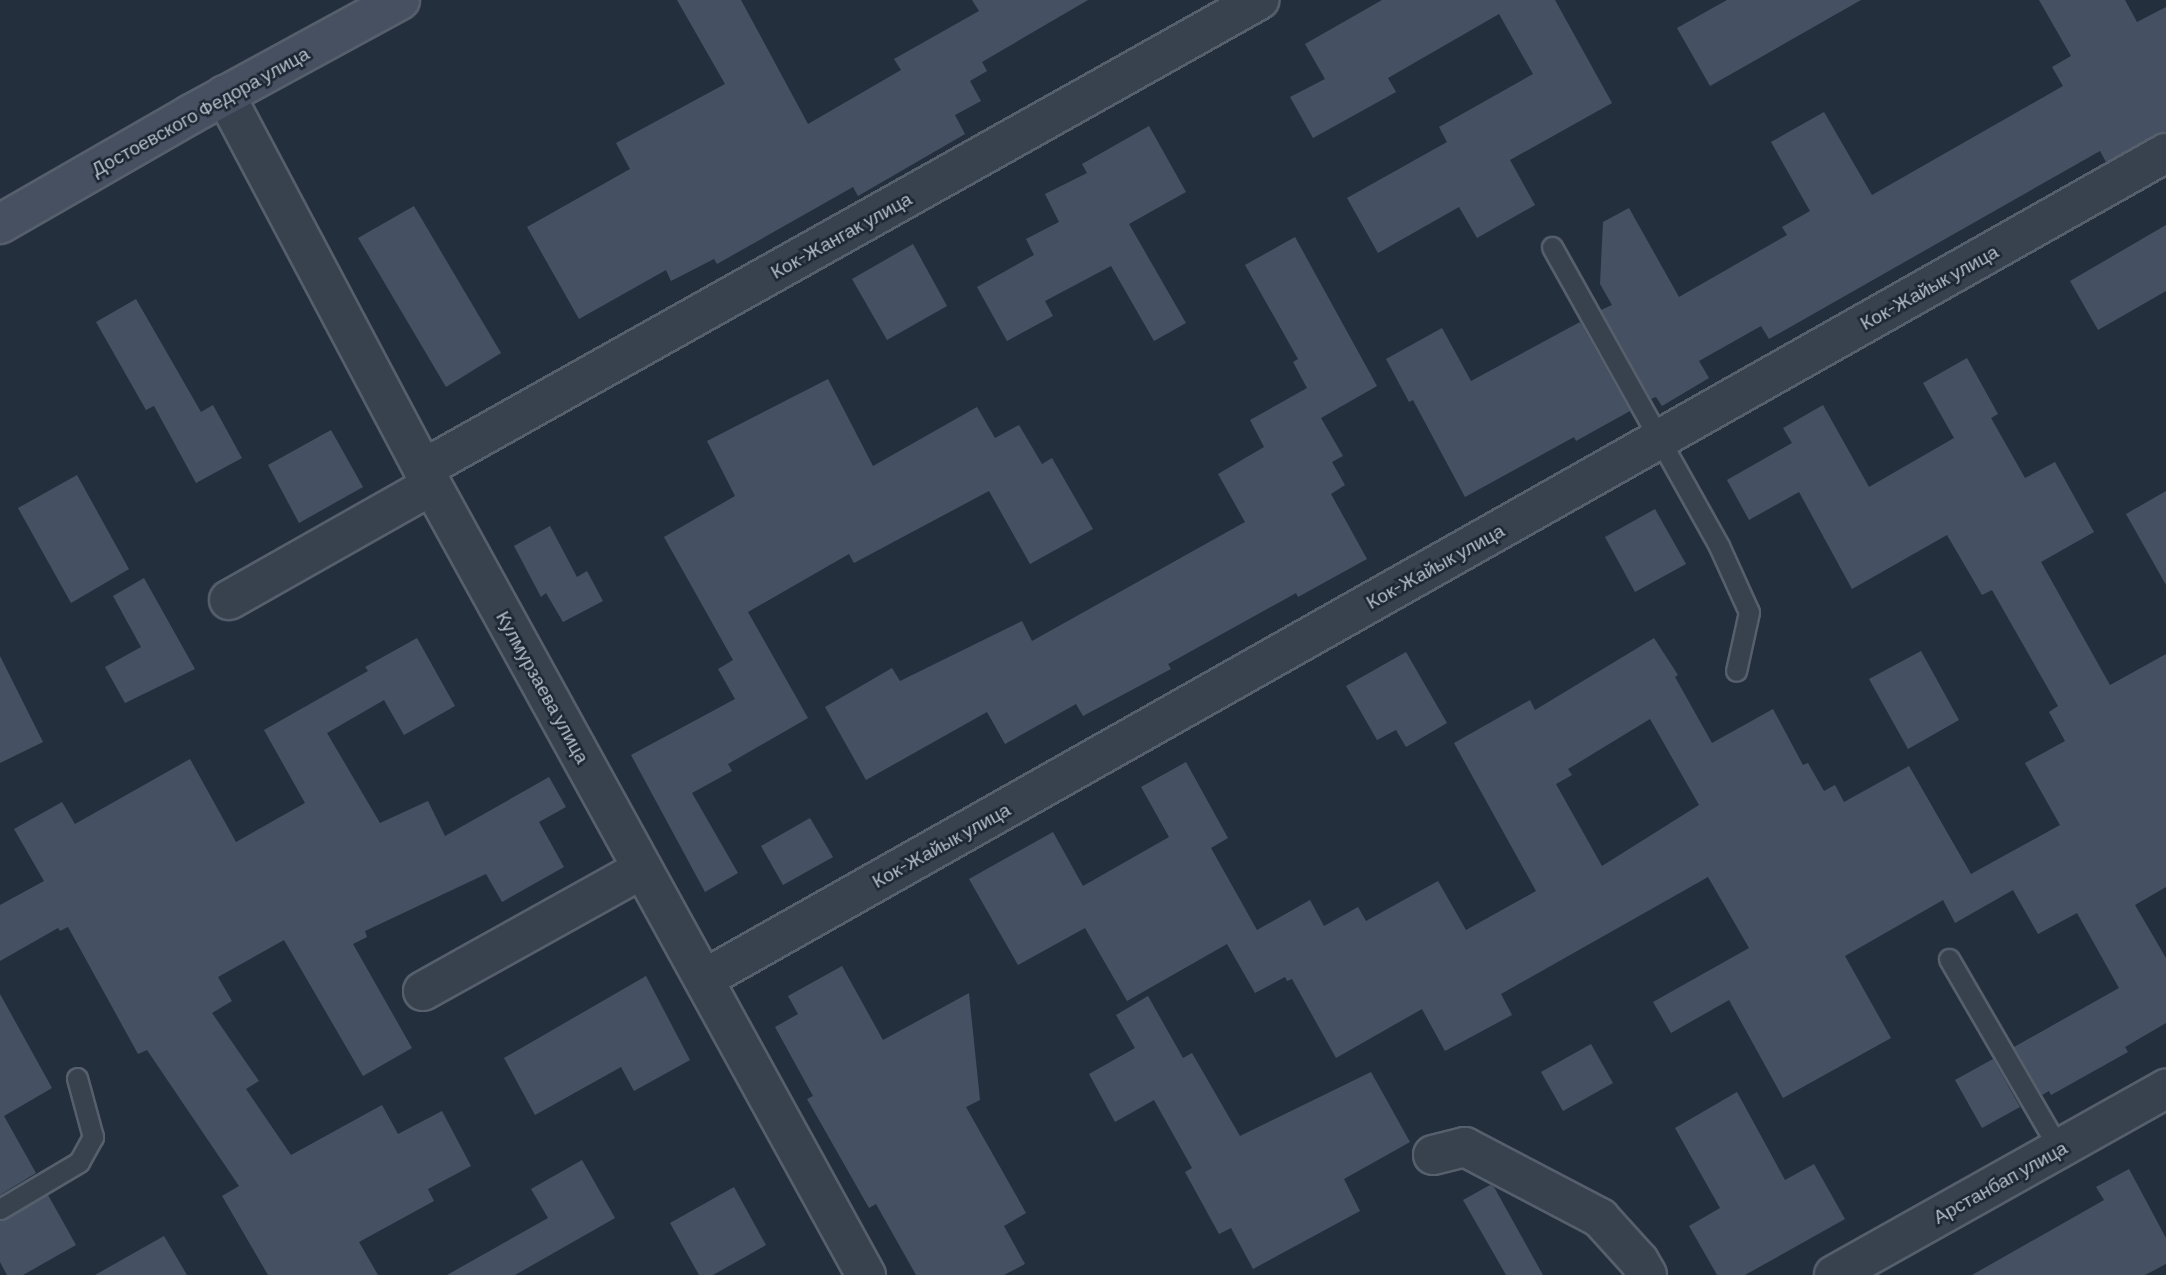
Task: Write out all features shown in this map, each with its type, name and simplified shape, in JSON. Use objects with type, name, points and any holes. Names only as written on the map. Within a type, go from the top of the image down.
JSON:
[{"type":"main road","name":"Достоевского Федора улица","points":[[0,224],[225,95],[400,0]]},
{"type":"street","name":"Кок-Жангак улица","points":[[229,600],[428,477],[1259,0]]},
{"type":"street","name":"Кулмурзаева улица","points":[[225,95],[428,477],[866,1275]]},
{"type":"street","name":"Кок-Жайык улица","points":[[704,979],[2166,153]]},
{"type":"street","points":[[423,991],[642,869]]},
{"type":"street","name":"Арстанбап улица","points":[[1834,1275],[2166,1089]]},
{"type":"street","points":[[1433,1155],[1465,1147],[1600,1218],[1639,1261],[1647,1275]]},
{"type":"lane","points":[[1552,247],[1719,546],[1749,612],[1736,671]]},
{"type":"lane","points":[[1949,960],[2059,1149]]},
{"type":"lane","points":[[0,1209],[79,1162],[93,1138],[77,1078]]},
{"type":"building","points":[[677,0],[741,0],[808,124],[901,70],[894,59],[979,11],[972,0],[1088,0],[982,62],[987,71],[970,81],[981,101],[955,115],[965,134],[858,196],[853,187],[717,264],[714,259],[671,281],[666,270],[579,319],[527,227],[630,169],[616,143],[725,84]]},
{"type":"building","points":[[1382,0],[1555,0],[1612,103],[1510,160],[1535,205],[1477,238],[1459,207],[1378,253],[1347,198],[1447,142],[1439,127],[1533,74],[1499,14],[1388,78],[1396,92],[1313,138],[1290,97],[1325,79],[1305,44]]},
{"type":"building","points":[[1727,0],[1861,0],[1710,86],[1677,28]]},
{"type":"building","points":[[2039,0],[2125,0],[2137,22],[2166,7],[2166,131],[2106,162],[2100,151],[1769,339],[1761,326],[1699,361],[1709,378],[1662,406],[1656,397],[1651,399],[1601,310],[1612,305],[1600,284],[1603,222],[1629,208],[1679,297],[1787,235],[1782,227],[1810,211],[1771,142],[1824,112],[1872,195],[2063,86],[2052,67],[2071,56]]},
{"type":"building","points":[[1149,126],[1186,192],[1129,224],[1186,323],[1154,341],[1111,266],[1045,301],[1053,316],[1007,341],[977,287],[1034,255],[1026,239],[1059,222],[1045,194],[1087,173],[1082,164]]},
{"type":"building","points":[[414,206],[501,353],[446,387],[358,238]]},
{"type":"building","points":[[2166,225],[2166,291],[2098,330],[2070,281]]},
{"type":"building","points":[[1295,237],[1377,386],[1321,418],[1343,456],[1332,462],[1345,485],[1331,494],[1367,559],[1298,597],[1296,593],[1168,664],[1171,669],[1083,716],[1076,704],[1005,744],[987,712],[866,780],[825,707],[892,668],[900,681],[1022,621],[1032,641],[1245,522],[1218,474],[1264,447],[1250,420],[1307,388],[1293,362],[1298,359],[1245,265]]},
{"type":"building","points":[[913,244],[947,306],[887,340],[852,279]]},
{"type":"building","points":[[136,299],[201,412],[213,405],[242,458],[196,483],[154,406],[146,410],[96,322]]},
{"type":"building","points":[[1580,322],[1630,411],[1576,441],[1574,437],[1465,497],[1413,400],[1409,402],[1386,359],[1442,328],[1471,381]]},
{"type":"building","points":[[1967,358],[1998,414],[1991,418],[2025,478],[2055,462],[2094,532],[2041,562],[2110,685],[2166,654],[2166,887],[2135,905],[2166,958],[2166,1023],[2125,1047],[2128,1052],[2051,1095],[2049,1091],[2042,1095],[2014,1047],[2119,988],[2077,913],[2038,934],[2013,890],[1955,923],[1943,900],[1845,956],[1891,1038],[1783,1098],[1729,1000],[1671,1033],[1653,1002],[1749,948],[1708,877],[1501,994],[1512,1015],[1445,1051],[1422,1009],[1336,1058],[1292,979],[1287,981],[1285,977],[1255,993],[1227,944],[1127,1001],[1085,928],[1018,965],[969,879],[1053,832],[1083,886],[1169,837],[1141,787],[1186,762],[1228,838],[1211,848],[1257,930],[1310,900],[1324,926],[1358,907],[1366,921],[1438,881],[1466,930],[1536,891],[1454,743],[1530,700],[1535,710],[1654,638],[1678,675],[1675,677],[1712,743],[1773,709],[1803,765],[1808,763],[1824,791],[1835,785],[1844,802],[1909,766],[1971,874],[2060,825],[2025,763],[2065,741],[2049,712],[2058,706],[1992,590],[1982,595],[1947,535],[1852,589],[1799,492],[1749,520],[1727,480],[1792,443],[1783,428],[1823,405],[1869,487],[1954,438],[1923,383]],"holes":[[[1650,719],[1699,805],[1602,866],[1556,784],[1572,775],[1568,769]]]},
{"type":"building","points":[[828,379],[873,466],[977,407],[995,438],[1019,425],[1042,464],[1052,458],[1093,529],[1030,564],[989,491],[854,563],[849,554],[748,612],[808,718],[728,764],[732,771],[692,793],[738,873],[705,892],[631,755],[735,699],[718,669],[733,660],[664,537],[735,496],[707,441]]},
{"type":"building","points":[[331,430],[363,487],[299,523],[268,465]]},
{"type":"building","points":[[77,475],[129,569],[71,603],[18,508]]},
{"type":"building","points":[[2166,491],[2166,585],[2126,514]]},
{"type":"building","points":[[1655,509],[1686,564],[1635,592],[1605,537]]},
{"type":"building","points":[[550,526],[577,577],[587,571],[603,601],[563,622],[546,593],[541,597],[514,546]]},
{"type":"building","points":[[144,578],[195,669],[125,703],[105,667],[141,647],[113,596]]},
{"type":"building","points":[[417,638],[455,706],[404,735],[384,700],[327,733],[380,823],[428,801],[445,836],[549,777],[566,807],[539,822],[564,867],[502,902],[486,874],[365,931],[367,937],[353,944],[412,1048],[363,1076],[284,940],[218,977],[232,1001],[212,1013],[259,1081],[246,1089],[291,1155],[382,1105],[398,1134],[442,1111],[471,1166],[428,1189],[434,1201],[359,1242],[378,1275],[268,1275],[222,1196],[239,1186],[147,1050],[138,1054],[68,927],[60,931],[58,928],[0,961],[0,905],[44,881],[14,829],[62,802],[75,824],[190,759],[236,842],[305,803],[264,730],[368,671],[365,667]]},
{"type":"building","points":[[1921,651],[1959,720],[1908,749],[1869,679]]},
{"type":"building","points":[[1406,652],[1447,723],[1406,747],[1396,730],[1377,740],[1346,686]]},
{"type":"building","points":[[0,656],[43,742],[0,763]]},
{"type":"building","points":[[810,818],[833,857],[783,885],[761,846]]},
{"type":"building","points":[[842,966],[883,1040],[969,993],[980,1100],[966,1107],[1026,1213],[1004,1226],[1025,1264],[1004,1275],[916,1275],[876,1204],[869,1208],[807,1099],[813,1096],[775,1027],[798,1014],[788,996]]},
{"type":"building","points":[[646,976],[690,1060],[634,1091],[621,1067],[535,1115],[504,1058]]},
{"type":"building","points":[[0,994],[52,1088],[4,1116],[36,1173],[0,1195]]},
{"type":"building","points":[[1148,996],[1183,1058],[1192,1053],[1240,1136],[1371,1072],[1410,1142],[1344,1179],[1360,1211],[1253,1269],[1231,1228],[1219,1234],[1185,1172],[1192,1168],[1154,1100],[1115,1122],[1089,1074],[1135,1048],[1116,1015]]},
{"type":"building","points":[[1591,1044],[1613,1083],[1563,1111],[1541,1072]]},
{"type":"building","points":[[1993,1059],[2020,1107],[1982,1128],[1955,1080]]},
{"type":"building","points":[[1737,1092],[1785,1180],[1814,1164],[1845,1219],[1745,1275],[1717,1275],[1689,1226],[1720,1208],[1675,1128]]},
{"type":"building","points":[[582,1160],[615,1218],[515,1275],[447,1275],[548,1218],[531,1189]]},
{"type":"building","points":[[2129,1169],[2166,1238],[2166,1264],[2145,1275],[1972,1275],[2104,1200],[2096,1187]]},
{"type":"building","points":[[1490,1185],[1494,1187],[1543,1275],[1506,1275],[1463,1200]]},
{"type":"building","points":[[734,1187],[766,1245],[713,1275],[699,1275],[670,1223]]},
{"type":"building","points":[[48,1195],[76,1245],[23,1275],[7,1275],[0,1262],[0,1221]]},
{"type":"building","points":[[164,1236],[187,1275],[95,1275]]}]
